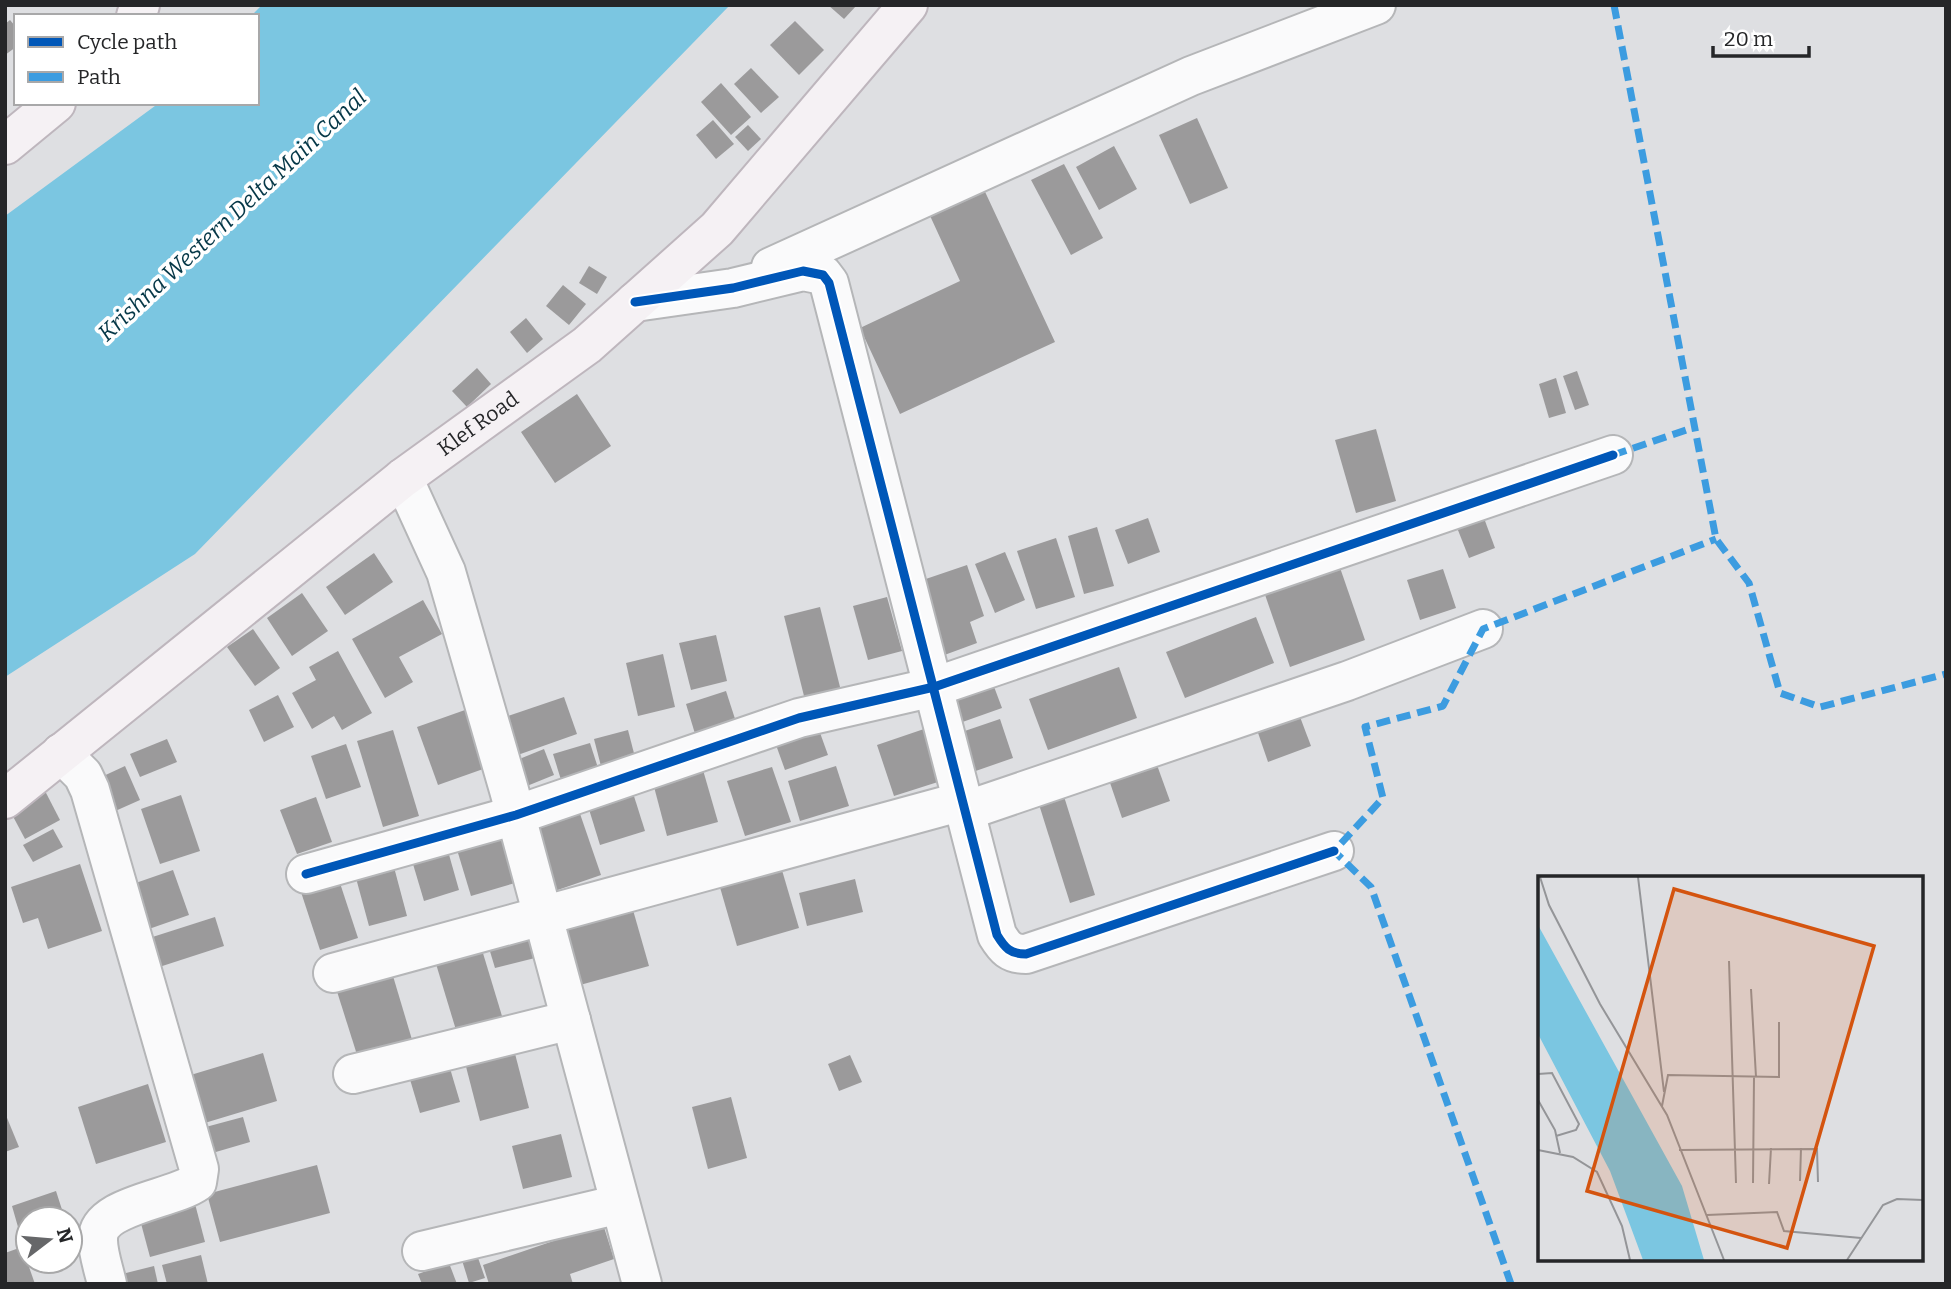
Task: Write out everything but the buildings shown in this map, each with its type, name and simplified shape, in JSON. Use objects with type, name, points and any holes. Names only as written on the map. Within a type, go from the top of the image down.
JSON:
[{"type":"main road","name":"Klef Road","points":[[5,799],[403,478],[587,345],[716,229],[908,5]]},
{"type":"main road","points":[[5,145],[54,105]]},
{"type":"street","points":[[719,290],[1191,76],[1376,5]]},
{"type":"street","points":[[635,302],[719,290],[803,271],[823,275],[829,283],[997,935],[1005,948],[1016,954],[1026,954],[1334,851]]},
{"type":"street","points":[[306,874],[516,815],[799,718],[934,687],[1613,455]]},
{"type":"street","points":[[403,478],[446,572],[516,815],[642,1284]]},
{"type":"street","points":[[333,973],[964,806],[1347,681],[1483,629]]},
{"type":"street","points":[[61,753],[83,775],[90,790],[199,1169],[197,1182],[184,1192],[113,1213],[101,1224],[97,1238],[107,1284]]},
{"type":"street","points":[[353,1074],[571,1020]]},
{"type":"street","points":[[422,1251],[620,1204]]},
{"type":"water","name":"Krishna Western Delta Main Canal","points":[[262,5],[730,5],[195,554],[5,677],[5,216],[156,105],[259,105],[259,14],[253,14]]},
{"type":"marked path","points":[[1614,5],[1716,539],[1749,583],[1780,693],[1820,707],[1946,674]]},
{"type":"marked path","points":[[1613,455],[1695,427]]},
{"type":"marked path","points":[[1511,1284],[1371,887],[1334,851],[1383,798],[1365,727],[1443,706],[1483,629],[1716,539]]},
{"type":"cycle path","points":[[635,302],[733,288],[803,271],[823,275],[829,283],[997,935],[1009,949],[1026,954],[1334,851]]},
{"type":"cycle path","points":[[306,874],[516,815],[799,718],[934,687],[1613,455]]}]
